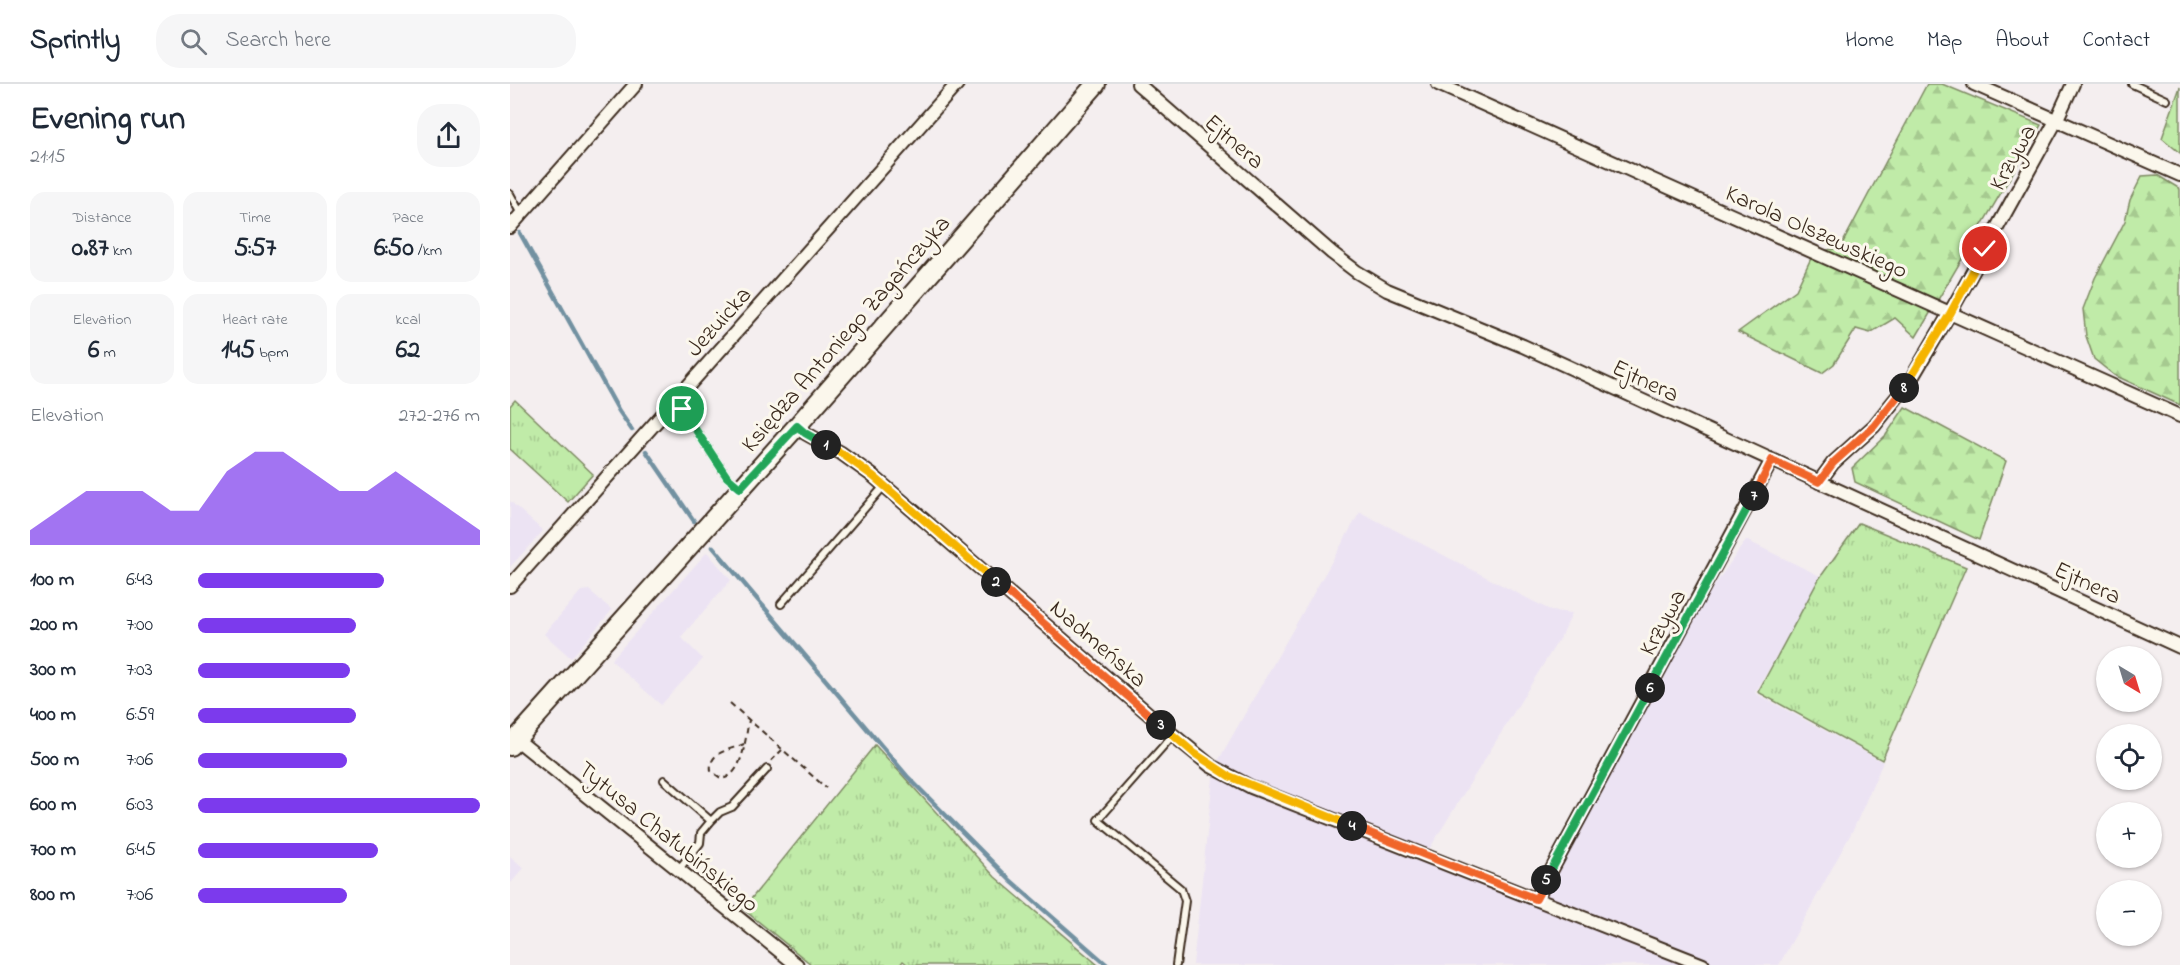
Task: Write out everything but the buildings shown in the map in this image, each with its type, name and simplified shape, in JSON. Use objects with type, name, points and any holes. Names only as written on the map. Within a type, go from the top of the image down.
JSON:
[{"type":"street","points":[[510,227],[636,84]]},
{"type":"street","name":"Jezuicka","points":[[510,586],[957,84]]},
{"type":"street","name":"Księdza Antoniego Zagańczyka","points":[[513,743],[797,426],[1096,84]]},
{"type":"street","name":"Ejtnera","points":[[1138,84],[1332,253],[1387,290],[1523,346],[2180,647]]},
{"type":"street","name":"Karola Olszewskiego","points":[[1438,84],[2180,417]]},
{"type":"street","points":[[1974,84],[2180,175]]},
{"type":"street","name":"Krzywa","points":[[1819,482],[1833,463],[1874,426],[1910,381],[1950,314],[2056,121],[2073,84]]},
{"type":"street","name":"Nadmeńska","points":[[797,426],[858,464],[884,485],[1211,766],[1251,786],[1703,965]]},
{"type":"street","name":"Krzywa","points":[[1536,899],[1772,460]]},
{"type":"street","name":"Tytusa Chałubińskiego","points":[[513,743],[797,965]]},
{"type":"lane","points":[[2132,84],[2167,100]]},
{"type":"lane","points":[[510,194],[521,213]]},
{"type":"lane","points":[[674,402],[682,409],[727,477],[740,488]]},
{"type":"lane","points":[[781,604],[884,485]]},
{"type":"lane","points":[[1173,735],[1098,820],[1181,889],[1185,901],[1176,965]]},
{"type":"lane","points":[[678,870],[700,843],[701,833],[711,821],[720,812],[732,807],[767,768]]},
{"type":"lane","points":[[664,780],[711,821]]},
{"type":"path","points":[[730,703],[826,788]]},
{"type":"path","points":[[744,744],[727,748],[721,752],[712,761],[711,771],[722,779],[731,774],[739,763],[744,744],[749,720]]},
{"type":"path","points":[[767,768],[782,750]]},
{"type":"shaded area","points":[[510,501],[543,531],[510,567]]},
{"type":"shaded area","points":[[1360,512],[1552,611],[1572,613],[1564,631],[1425,856],[1539,900],[1671,648],[1746,540],[1822,577],[1755,693],[1883,762],[1854,828],[1779,965],[1193,965],[1214,768]]},
{"type":"shaded area","points":[[707,552],[731,580],[681,637],[703,659],[661,705],[611,660]]},
{"type":"shaded area","points":[[589,590],[612,610],[571,658],[544,634],[581,591]]},
{"type":"shaded area","points":[[510,856],[524,868],[510,884]]},
{"type":"green space","points":[[1927,84],[1942,84],[2041,125],[1916,337],[1895,318],[1870,333],[1856,329],[1834,364],[1822,373],[1738,332],[1796,290],[1814,252],[1840,248]]},
{"type":"green space","points":[[2180,87],[2180,153],[2162,138]]},
{"type":"green space","points":[[2157,175],[2180,189],[2180,405],[2114,375],[2094,359],[2086,336],[2083,309],[2095,278],[2125,221],[2130,200],[2142,176]]},
{"type":"green space","points":[[515,400],[593,474],[568,502],[510,449],[510,406]]},
{"type":"green space","points":[[1905,407],[2006,461],[1979,540],[1855,482],[1852,468],[1886,435]]},
{"type":"green space","points":[[1859,523],[1966,567],[1882,760],[1758,692],[1819,579]]},
{"type":"green space","points":[[875,745],[995,877],[1098,965],[908,965],[903,961],[900,965],[812,965],[743,909]]},
{"type":"waterway","points":[[520,233],[619,411],[632,430]]},
{"type":"waterway","points":[[646,451],[694,521]]},
{"type":"waterway","points":[[713,547],[907,776],[1011,881],[1107,965]]},
{"type":"route","points":[[682,409],[727,477],[740,488],[797,426],[858,464],[1211,766],[1251,786],[1536,899],[1772,460],[1819,482],[1833,463],[1874,426],[1910,381],[1985,249]]}]
